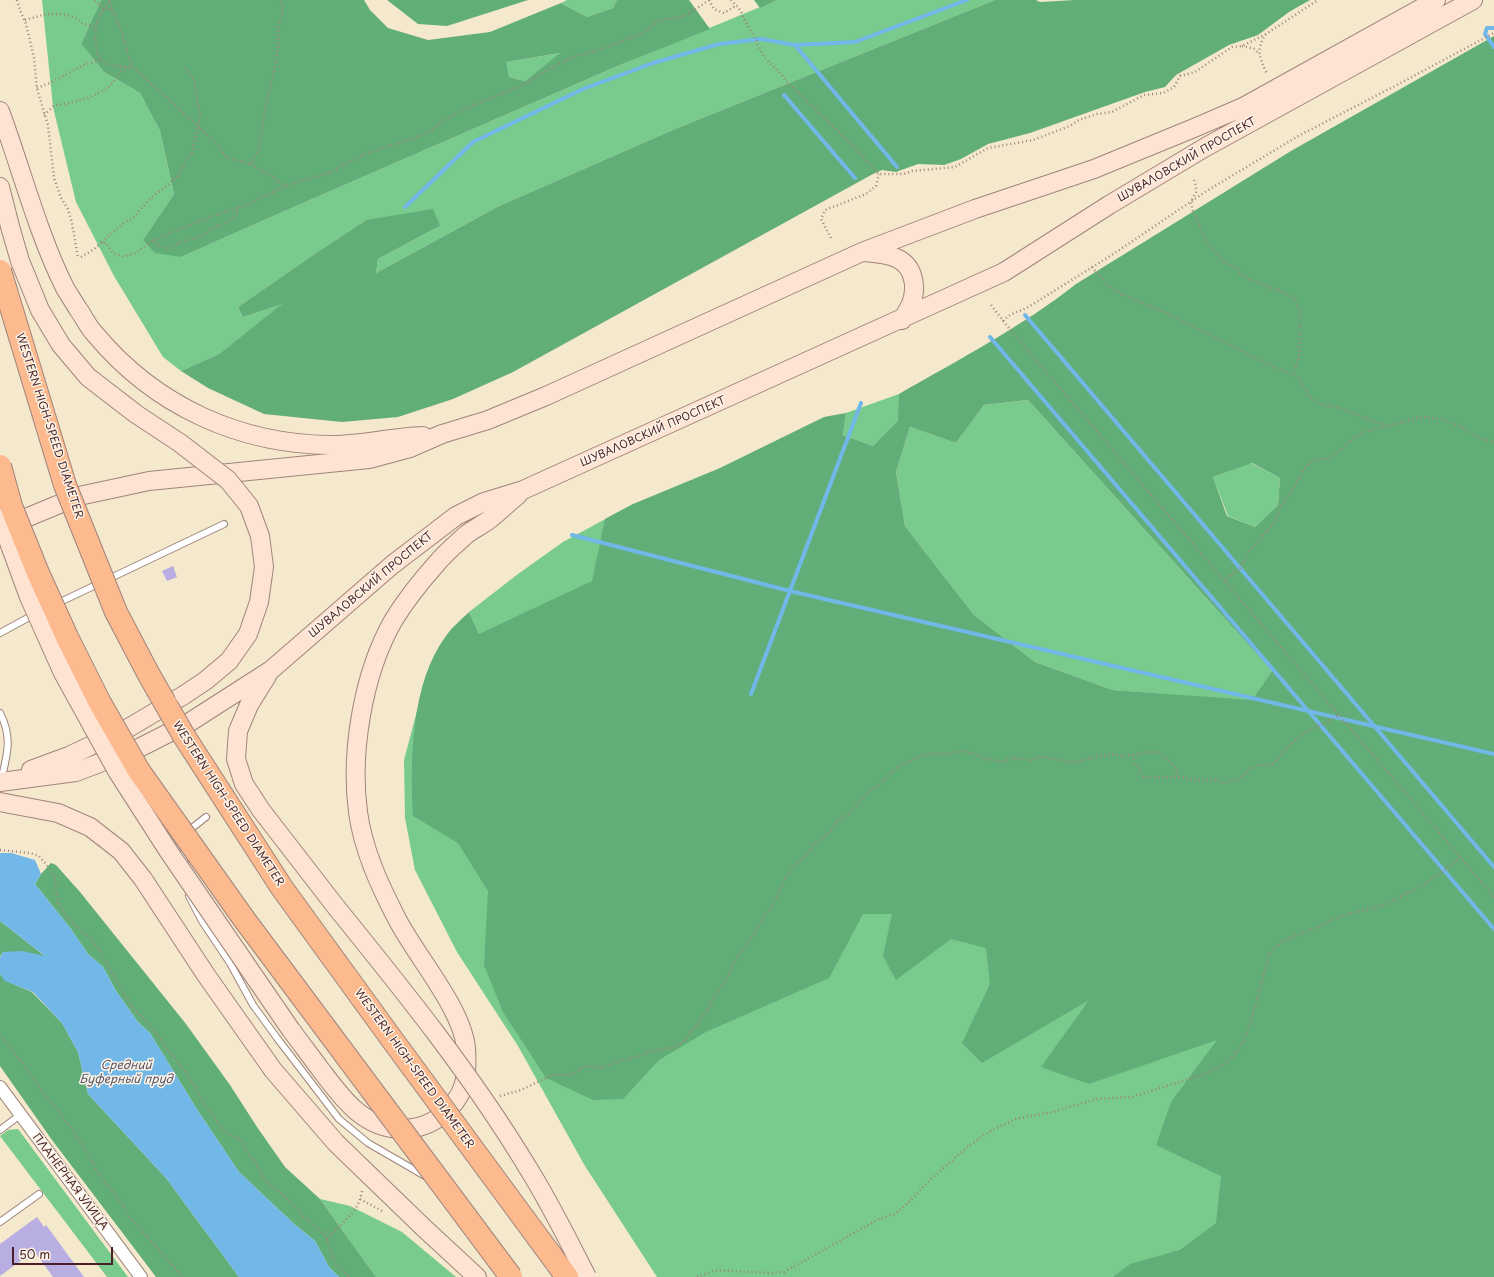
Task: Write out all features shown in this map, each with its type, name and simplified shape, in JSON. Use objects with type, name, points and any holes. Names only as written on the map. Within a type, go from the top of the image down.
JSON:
[{"type":"highway","name":"WESTERN HIGH-SPEED DIAMETER","points":[[0,272],[66,485],[116,612],[149,675],[184,736],[282,888],[390,1038],[567,1277]]},
{"type":"highway","points":[[0,466],[11,506],[38,573],[67,637],[100,703],[139,771],[244,919],[511,1277]]},
{"type":"main road","name":"ШУВАЛОВСКИЙ ПРОСПЕКТ","points":[[0,529],[79,496],[149,480],[369,459],[410,448],[442,434],[488,420],[546,396],[862,252],[976,209],[1094,169],[1243,107],[1436,0]]},
{"type":"main road","name":"ШУВАЛОВСКИЙ ПРОСПЕКТ","points":[[0,782],[76,772],[139,748],[190,722],[271,670],[392,565],[456,516],[484,502],[523,490],[902,320],[1004,272],[1204,148],[1473,0]]},
{"type":"main road","points":[[0,111],[48,250],[66,289],[94,333],[124,366],[161,395],[205,419],[252,436],[275,440],[333,445],[365,443],[442,434]]},
{"type":"main road","points":[[0,187],[20,260],[40,310],[61,344],[88,377],[136,414],[180,443],[228,480],[249,506],[260,536],[264,567],[259,602],[248,634],[229,661],[205,681],[184,696],[130,727],[69,756],[0,782]]},
{"type":"main road","name":"ШУВАЛОВСКИЙ ПРОСПЕКТ","points":[[862,252],[884,254],[900,260],[911,271],[915,287],[911,303],[902,320]]},
{"type":"main road","points":[[0,518],[29,597],[63,673],[117,771],[169,852],[291,1030],[338,1093],[355,1111],[373,1122],[393,1129],[415,1129],[434,1122],[451,1108],[461,1094],[467,1071],[466,1045],[457,1018],[402,928],[385,895],[368,853],[358,813],[355,767],[360,718],[374,665],[393,622],[414,591],[438,561],[467,534],[490,519],[523,490]]},
{"type":"main road","points":[[271,670],[249,705],[238,731],[236,759],[244,784],[261,810],[421,1013],[481,1096],[529,1168],[587,1277]]},
{"type":"main road","points":[[0,802],[58,813],[90,827],[121,851],[143,879],[206,975],[273,1070],[336,1143],[477,1277]]},
{"type":"street","name":"ПЛАНЕРНАЯ УЛИЦА","points":[[0,1088],[141,1277]]},
{"type":"lane","points":[[49,607],[150,562],[224,524]]},
{"type":"lane","points":[[0,633],[42,611]]},
{"type":"lane","points":[[0,713],[6,724],[8,742],[0,782]]},
{"type":"lane","points":[[206,817],[192,828],[183,853],[189,895],[202,921],[230,963],[253,1005],[276,1038],[339,1119],[368,1143],[425,1176]]},
{"type":"lane","points":[[0,1130],[20,1115]]},
{"type":"lane","points":[[0,1222],[39,1194]]},
{"type":"path","points":[[17,0],[25,20],[34,58],[37,88],[48,125],[54,178],[61,198],[68,209],[78,258]]},
{"type":"path","points":[[95,0],[104,9],[112,10]]},
{"type":"path","points":[[251,164],[258,151],[262,137],[265,110],[278,49],[278,30],[283,11],[281,0]]},
{"type":"path","points":[[102,242],[107,244],[113,253],[123,256],[134,254],[153,240],[217,214],[247,205],[285,186],[331,172],[367,152],[415,138],[432,130],[462,110],[521,86],[555,66],[567,62],[576,56],[604,48],[643,33],[657,22],[690,14],[709,0],[714,9],[724,13],[736,5]]},
{"type":"path","points":[[732,0],[741,11],[764,57],[879,174],[904,174],[912,171],[955,167],[988,148],[1033,140],[1070,126],[1079,120],[1097,114],[1112,112],[1144,95],[1163,93],[1174,87],[1180,76],[1195,72],[1232,47],[1242,46],[1255,49],[1267,74]]},
{"type":"path","points":[[1242,46],[1266,34],[1282,22],[1318,0]]},
{"type":"path","points":[[110,1],[98,18],[96,49],[100,60],[110,66],[135,68]]},
{"type":"path","points":[[110,1],[112,10],[122,33],[129,59],[135,68],[213,140],[226,156],[230,159],[251,164],[285,186]]},
{"type":"path","points":[[25,20],[46,14],[62,14],[76,18],[81,23],[97,27]]},
{"type":"path","points":[[1003,321],[1008,315],[1030,306],[1191,202],[1300,135],[1393,87],[1494,32]]},
{"type":"path","points":[[1258,54],[1266,34]]},
{"type":"path","points":[[37,88],[52,82],[81,66],[100,60]]},
{"type":"path","points":[[44,115],[55,105],[88,98],[107,89],[122,71],[128,67]]},
{"type":"path","points":[[81,257],[93,250],[125,222],[133,218],[151,198],[176,177],[192,152],[200,113],[194,80],[186,69],[182,69]]},
{"type":"path","points":[[831,238],[822,219],[825,210],[866,194],[876,186],[879,174]]},
{"type":"path","points":[[1194,180],[1196,192],[1191,202],[1192,209],[1204,238],[1224,262],[1236,268],[1244,277],[1256,281],[1267,288],[1277,288],[1296,299],[1301,314],[1299,359],[1293,374]]},
{"type":"path","points":[[153,240],[158,245],[169,249],[180,242],[198,238],[213,228],[230,221],[234,217],[238,207]]},
{"type":"path","points":[[1092,267],[1106,284],[1121,294],[1162,311],[1267,364],[1298,377],[1310,397],[1320,404],[1339,408],[1387,426]]},
{"type":"path","points":[[991,305],[1003,321],[1494,897]]},
{"type":"path","points":[[1224,581],[1240,568],[1251,549],[1272,528],[1282,505],[1305,468],[1313,460],[1331,458],[1356,436],[1368,431],[1422,418],[1440,419],[1457,425],[1480,438],[1494,442]]},
{"type":"path","points":[[1133,755],[1134,761],[1144,777],[1179,777],[1194,780],[1217,780],[1223,783],[1242,777],[1250,769],[1260,765],[1273,764],[1288,747],[1303,734],[1339,715]]},
{"type":"path","points":[[497,1098],[502,1095],[521,1090],[552,1075],[574,1074],[584,1066],[602,1068],[652,1051],[676,1047],[684,1041],[706,1013],[728,976],[733,963],[755,933],[764,915],[771,908],[787,876],[794,866],[806,856],[813,845],[829,833],[837,821],[849,814],[856,807],[870,790],[877,787],[895,769],[907,762],[927,754],[946,754],[963,751],[982,758],[1003,762],[1012,758],[1031,760],[1038,757],[1071,762],[1109,754],[1124,756],[1158,752],[1174,766],[1179,777]]},
{"type":"path","points":[[0,850],[30,853],[39,856],[50,869],[54,875],[58,903],[66,916],[97,946],[132,1007],[154,1030],[168,1051],[178,1062],[196,1088],[199,1097],[225,1132],[240,1139],[246,1152],[254,1160],[266,1182],[286,1198],[324,1235],[335,1263],[350,1277]]},
{"type":"path","points":[[697,1277],[717,1270],[767,1273],[784,1272],[877,1220],[895,1214],[910,1202],[930,1180],[967,1147],[991,1131],[1015,1119],[1053,1112],[1096,1099],[1132,1097],[1207,1073],[1225,1064],[1239,1050],[1250,1025],[1270,952],[1284,940],[1318,927],[1338,917],[1390,903],[1424,885],[1461,858]]},
{"type":"path","points":[[0,1034],[21,1060],[46,1097],[58,1110],[81,1143],[102,1179],[123,1204],[128,1215],[183,1277]]},
{"type":"path","points":[[327,1240],[349,1217],[359,1203],[363,1188]]},
{"type":"green space","points":[[42,0],[101,0],[81,44],[104,72],[140,93],[160,131],[174,194],[143,240],[181,257],[620,65],[777,0],[995,0],[675,129],[499,206],[376,273],[378,259],[440,226],[366,220],[238,307],[243,317],[284,303],[219,354],[181,371],[163,357],[114,276],[76,202],[53,107]]},
{"type":"green space","points":[[101,0],[364,0],[370,10],[388,28],[428,40],[490,32],[561,3],[587,17],[613,8],[617,0],[689,0],[710,29],[620,65],[181,257],[155,253],[143,240],[174,194],[160,131],[140,93],[104,72],[81,44]],"holes":[[[560,53],[525,81],[509,77],[506,62]]]},
{"type":"green space","points":[[387,0],[528,0],[447,26],[418,24]]},
{"type":"green space","points":[[567,0],[617,0],[613,8],[587,17],[561,3]]},
{"type":"green space","points":[[754,0],[777,0],[760,8]]},
{"type":"green space","points":[[995,0],[1036,0],[1040,2],[1075,0],[1310,0],[1289,12],[1258,35],[1229,45],[1176,75],[1165,87],[1145,92],[1030,133],[988,144],[961,159],[944,165],[918,164],[896,172],[882,170],[873,174],[513,372],[453,399],[398,417],[342,422],[264,414],[208,388],[181,371],[219,354],[282,304],[243,317],[238,307],[366,220],[433,209],[440,226],[378,259],[376,273],[499,206],[675,129]]},
{"type":"green space","points":[[1494,36],[1494,1277],[1113,1277],[1130,1264],[1180,1250],[1216,1223],[1221,1176],[1156,1145],[1171,1102],[1217,1040],[1089,1084],[1041,1067],[1089,1000],[982,1063],[962,1043],[990,984],[986,948],[951,939],[896,980],[883,956],[892,914],[863,914],[829,978],[706,1032],[659,1060],[623,1099],[593,1100],[546,1078],[503,1012],[484,965],[488,891],[458,843],[413,816],[413,747],[419,698],[434,655],[448,633],[469,612],[479,634],[592,581],[605,519],[633,504],[720,468],[824,417],[846,413],[843,435],[873,446],[898,421],[899,394],[1012,328],[1076,284],[1291,151]],"holes":[[[1028,400],[1272,671],[1252,700],[1113,690],[1035,662],[974,615],[905,526],[896,472],[910,427],[956,443],[984,405]],[[1252,463],[1280,478],[1278,505],[1255,527],[1227,516],[1213,477]]]},
{"type":"green space","points":[[561,53],[525,81],[509,77],[505,62]]},
{"type":"green space","points":[[899,394],[899,421],[873,446],[843,435],[846,413]]},
{"type":"green space","points":[[1028,400],[1272,671],[1252,701],[1113,690],[1035,662],[974,615],[905,526],[896,472],[910,427],[956,443],[984,405]]},
{"type":"green space","points":[[1251,463],[1280,478],[1278,505],[1255,527],[1228,516],[1213,477]]},
{"type":"green space","points":[[633,504],[793,565],[735,833],[1421,1065],[1152,1277],[657,1277],[585,1166],[518,1046],[457,952],[415,870],[405,818],[404,760],[417,711],[471,720],[479,634],[469,612],[518,574],[563,542]]},
{"type":"green space","points":[[51,863],[56,865],[80,892],[186,1024],[230,1085],[285,1167],[320,1199],[376,1277],[339,1277],[329,1267],[315,1241],[293,1223],[239,1172],[198,1111],[150,1033],[138,1022],[116,991],[103,967],[88,954],[71,929],[35,884],[41,874]]},
{"type":"green space","points":[[0,921],[46,957],[3,952],[0,957]]},
{"type":"green space","points":[[0,974],[6,981],[32,992],[62,1023],[78,1052],[88,1094],[166,1178],[239,1277],[156,1277],[52,1140],[0,1066]]},
{"type":"green space","points":[[18,1129],[128,1277],[107,1277],[0,1136],[8,1130]]},
{"type":"green space","points":[[320,1199],[350,1206],[402,1232],[456,1277],[376,1277]]},
{"type":"water","name":"Средний Буферный пруд","points":[[0,853],[11,853],[35,860],[41,874],[35,884],[71,929],[88,954],[103,967],[116,991],[138,1022],[150,1033],[198,1111],[239,1172],[293,1223],[315,1241],[329,1267],[339,1277],[239,1277],[166,1178],[88,1094],[78,1052],[62,1023],[33,992],[5,981],[0,974],[0,958],[3,952],[22,951],[45,956],[0,921]]},
{"type":"building","points":[[173,566],[177,577],[167,581],[162,571]]},
{"type":"building","points":[[37,1217],[44,1227],[46,1225],[84,1277],[53,1277],[34,1251],[0,1276],[0,1244]]},
{"type":"waterway","points":[[405,207],[473,142],[583,89],[653,63],[719,44],[761,39],[795,45],[855,42],[967,0]]},
{"type":"waterway","points":[[1494,28],[1487,28],[1485,34],[1494,47]]},
{"type":"waterway","points":[[795,45],[897,167]]},
{"type":"waterway","points":[[784,95],[855,178]]},
{"type":"waterway","points":[[1025,315],[1494,867]]},
{"type":"waterway","points":[[990,337],[1494,929]]},
{"type":"waterway","points":[[751,694],[861,403]]},
{"type":"waterway","points":[[572,535],[790,591],[1494,754]]}]
